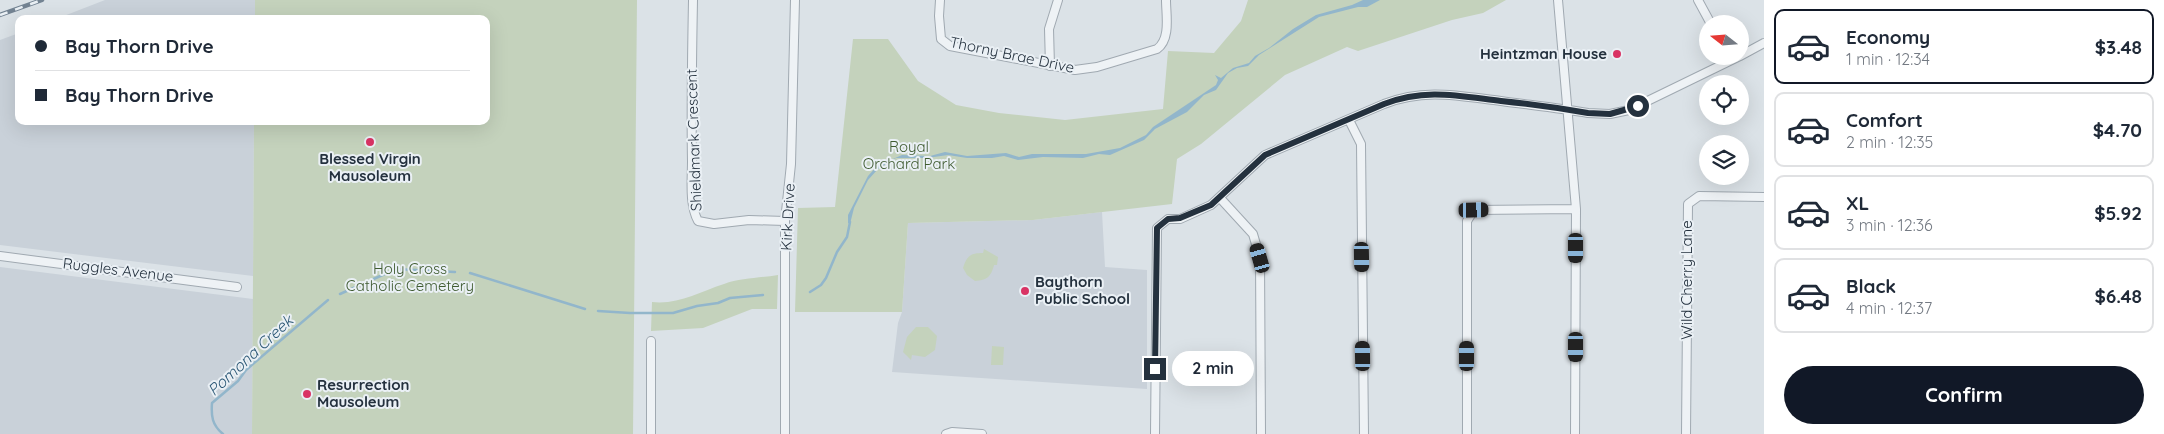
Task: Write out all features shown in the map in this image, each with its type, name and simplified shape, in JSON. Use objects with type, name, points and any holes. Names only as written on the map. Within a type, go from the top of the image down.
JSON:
[{"type":"street","name":"Shieldmark Crescent","points":[[693,0],[692,136],[695,215],[698,221],[714,224],[749,220],[785,221]]},
{"type":"street","name":"Kirk Drive","points":[[785,434],[785,221],[791,164],[795,0]]},
{"type":"street","name":"Thorny Brae Drive","points":[[940,0],[940,32],[944,42],[950,46],[1075,70],[1097,67],[1157,49],[1165,41],[1166,0]]},
{"type":"street","points":[[1050,66],[1050,29],[1058,0]]},
{"type":"street","points":[[1558,0],[1576,209],[1575,434]]},
{"type":"street","points":[[1698,0],[1706,15]]},
{"type":"street","points":[[1749,52],[1763,47]]},
{"type":"street","points":[[1155,434],[1157,228],[1168,219],[1193,214],[1220,198],[1265,155],[1400,98],[1444,93],[1610,114],[1629,110],[1717,65]]},
{"type":"street","points":[[1349,120],[1361,144],[1364,434]]},
{"type":"street","name":"Wild Cherry Lane","points":[[1686,434],[1688,204],[1699,196],[1764,197]]},
{"type":"street","points":[[1220,198],[1253,234],[1260,258],[1261,434]]},
{"type":"street","points":[[1467,434],[1467,221],[1474,210],[1576,209]]},
{"type":"street","name":"Ruggles Avenue","points":[[0,256],[237,287]]},
{"type":"street","points":[[651,341],[651,434]]},
{"type":"street","points":[[946,434],[952,432],[982,434]]},
{"type":"shaded area","points":[[105,0],[255,0],[255,15],[66,15]]},
{"type":"shaded area","points":[[15,34],[15,125],[254,125],[253,276],[0,245],[0,40]]},
{"type":"shaded area","name":"Baythorn Public School","points":[[1102,212],[1105,267],[1147,270],[1147,389],[892,372],[898,323],[902,312],[908,223],[1033,220]]},
{"type":"shaded area","points":[[0,267],[253,299],[252,434],[0,434]]},
{"type":"green space","name":"Holy Cross Catholic Cemetery","points":[[255,0],[637,0],[633,434],[252,434],[254,125],[490,125],[490,15],[255,15]]},
{"type":"green space","name":"Royal Orchard Park","points":[[1248,0],[1506,0],[1483,13],[1452,20],[1358,51],[1347,47],[1285,75],[1201,144],[1177,159],[1172,204],[1033,220],[908,223],[902,312],[795,312],[798,208],[835,207],[853,39],[888,39],[918,81],[956,105],[999,113],[1065,120],[1163,109],[1168,51],[1214,53],[1241,21]]},
{"type":"green space","points":[[984,249],[998,257],[997,265],[994,265],[988,277],[975,281],[967,275],[963,268],[970,256],[983,253]]},
{"type":"green space","points":[[778,275],[777,309],[752,309],[703,328],[651,331],[652,302],[671,302],[730,282]]},
{"type":"green space","points":[[916,327],[928,327],[937,336],[935,350],[925,357],[912,355],[911,360],[903,352],[907,337]]},
{"type":"green space","points":[[992,346],[1004,347],[1003,365],[991,365]]},
{"type":"water","points":[[1363,0],[1380,0],[1367,7],[1358,7],[1319,17],[1259,55],[1248,66],[1237,68],[1228,73],[1216,90],[1204,95],[1187,112],[1155,129],[1144,140],[1110,155],[1099,154],[1083,158],[1043,157],[1018,160],[1004,156],[967,158],[948,155],[927,158],[896,158],[878,169],[868,180],[854,208],[850,224],[848,223],[848,215],[868,176],[877,166],[902,155],[930,156],[945,152],[967,156],[1006,153],[1019,157],[1032,154],[1086,154],[1120,148],[1146,135],[1153,127],[1216,85],[1218,80],[1215,75],[1221,78],[1233,68],[1249,63],[1255,56],[1316,15]]},
{"type":"waterway","name":"Pomona Creek","points":[[810,292],[821,285],[826,278],[837,252],[847,237],[850,222]]},
{"type":"waterway","name":"Pomona Creek","points":[[340,294],[396,269],[455,272]]},
{"type":"waterway","name":"Pomona Creek","points":[[470,273],[585,309]]},
{"type":"waterway","name":"Pomona Creek","points":[[598,311],[673,313],[697,306],[718,303],[730,298],[763,295]]},
{"type":"waterway","name":"Pomona Creek","points":[[223,434],[213,420],[212,403],[238,381],[246,370],[328,300]]},
{"type":"railway","points":[[0,15],[42,0]]},
{"type":"place","name":"Heintzman House","points":[[1617,54]]},
{"type":"place","name":"Blessed Virgin Mausoleum","points":[[370,142]]},
{"type":"place","name":"Baythorn Public School","points":[[1025,291]]},
{"type":"place","name":"Resurrection Mausoleum","points":[[307,394]]},
{"type":"route","points":[[1155,369],[1157,228],[1168,219],[1193,214],[1211,205],[1265,155],[1384,104],[1416,95],[1444,93],[1588,113],[1610,114],[1638,106]]}]
